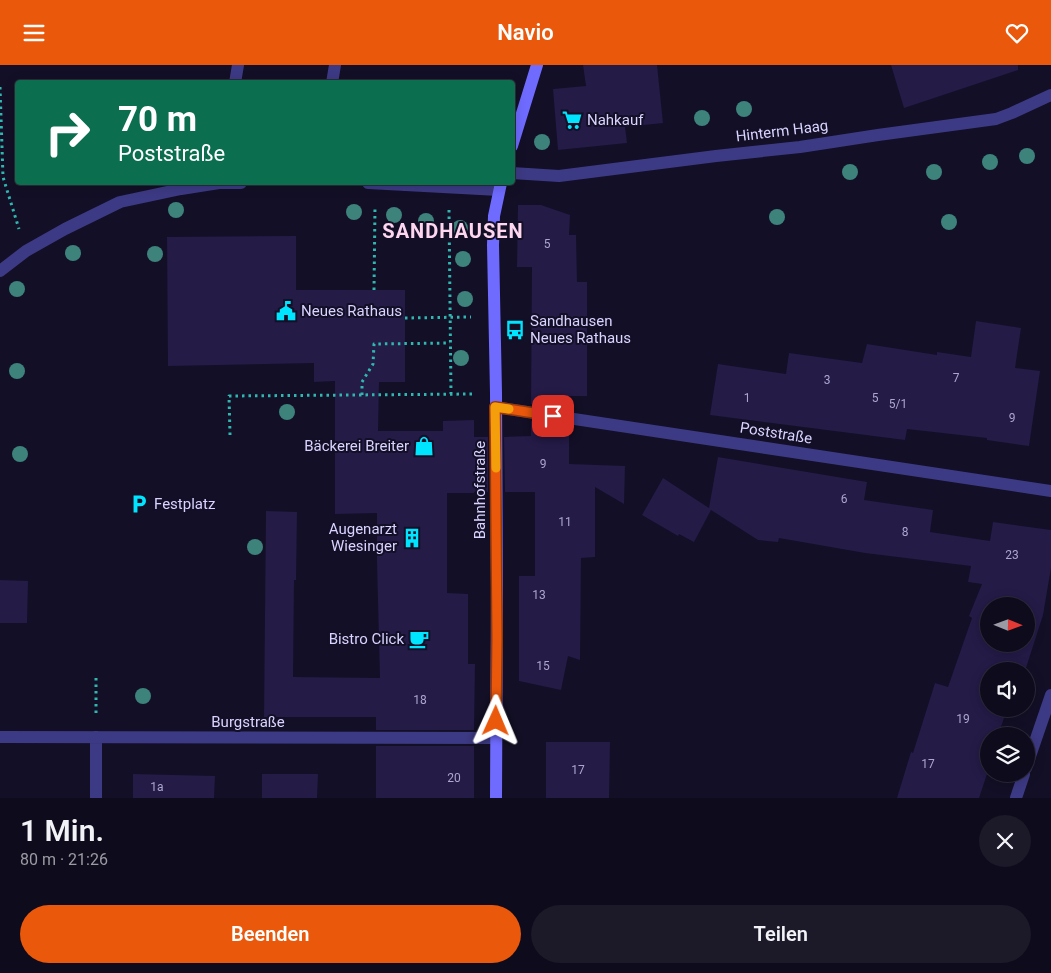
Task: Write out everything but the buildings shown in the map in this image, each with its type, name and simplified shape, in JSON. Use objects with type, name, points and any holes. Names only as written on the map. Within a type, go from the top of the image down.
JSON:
[{"type":"street","points":[[236,80],[238,65]]},
{"type":"street","points":[[332,80],[335,65]]},
{"type":"street","points":[[515,136],[538,65]]},
{"type":"street","name":"Hinterm Haag","points":[[515,173],[559,176],[800,147],[996,119],[1051,95]]},
{"type":"street","points":[[0,271],[26,251],[64,229],[120,202],[206,185]]},
{"type":"street","points":[[412,185],[450,187],[500,186]]},
{"type":"street","name":"Bahnhofstraße","points":[[496,798],[496,393],[493,245],[494,216],[500,186]]},
{"type":"street","name":"Poststraße","points":[[495,407],[1051,491]]},
{"type":"street","points":[[1035,742],[1051,695]]},
{"type":"street","name":"Burgstraße","points":[[0,737],[496,738]]},
{"type":"street","points":[[96,737],[96,798]]},
{"type":"street","points":[[1016,798],[1021,782]]},
{"type":"path","points":[[0,87],[3,177],[26,251]]},
{"type":"path","points":[[374,290],[375,185]]},
{"type":"path","points":[[450,187],[451,394]]},
{"type":"path","points":[[405,318],[494,317]]},
{"type":"path","points":[[362,395],[362,382],[373,364],[374,344],[450,343]]},
{"type":"path","points":[[230,435],[229,396],[496,393]]},
{"type":"path","points":[[96,678],[96,737]]},
{"type":"slow traffic","points":[[496,468],[495,407],[509,409]]},
{"type":"place","name":"Nahkauf","points":[[572,120]]},
{"type":"place","name":"Neues Rathaus","points":[[286,311]]},
{"type":"place","name":"Sandhausen Neues Rathaus","points":[[515,330]]},
{"type":"place","name":"Bäckerei Breiter","points":[[424,446]]},
{"type":"place","name":"Festplatz","points":[[139,504]]},
{"type":"place","name":"Augenarzt Wiesinger","points":[[412,538]]},
{"type":"place","name":"Bistro Click","points":[[419,639]]},
{"type":"district","name":"SANDHAUSEN","points":[[453,231]]},
{"type":"route","points":[[496,721],[495,407],[553,416]]}]
